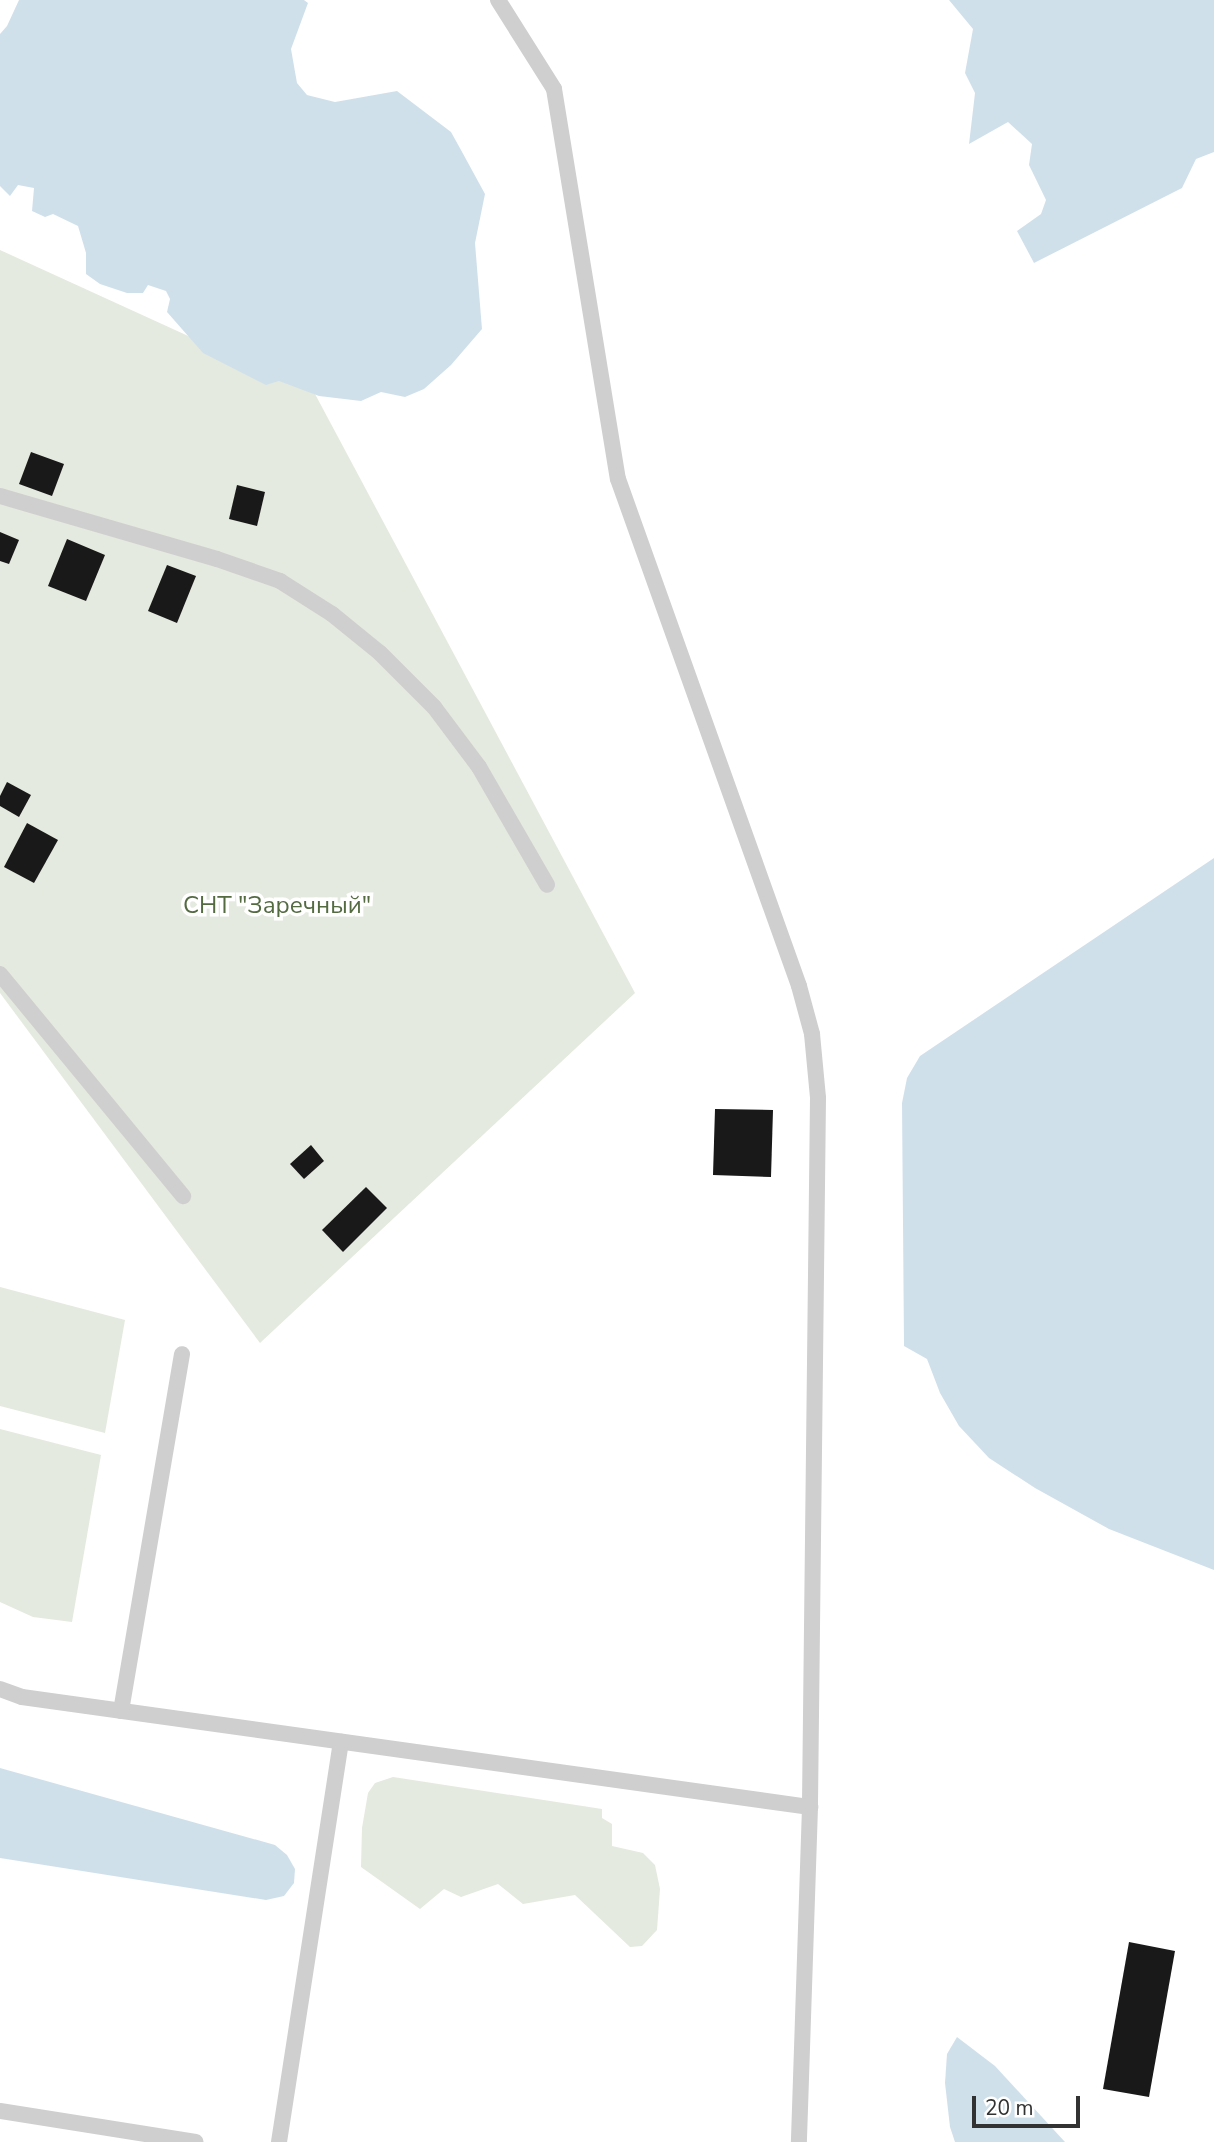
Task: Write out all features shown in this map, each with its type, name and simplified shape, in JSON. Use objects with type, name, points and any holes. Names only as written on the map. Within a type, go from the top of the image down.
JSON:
[{"type":"lane","points":[[498,0],[554,89],[618,479],[799,986],[812,1034],[818,1098],[810,1807],[799,2142]]},
{"type":"lane","points":[[0,496],[218,559],[279,581],[332,614],[380,653],[434,707],[479,767],[547,885]]},
{"type":"lane","points":[[0,974],[183,1196]]},
{"type":"lane","points":[[121,1711],[182,1353]]},
{"type":"lane","points":[[0,1689],[22,1698],[810,1807]]},
{"type":"lane","points":[[279,2142],[341,1742]]},
{"type":"lane","points":[[0,2111],[197,2142]]},
{"type":"green space","name":"СНТ \"Заречный\"","points":[[0,250],[315,394],[635,993],[260,1343],[0,993]]},
{"type":"green space","points":[[0,1287],[125,1320],[105,1433],[0,1406]]},
{"type":"green space","points":[[0,1429],[101,1455],[72,1622],[33,1617],[0,1602]]},
{"type":"green space","points":[[393,1777],[602,1809],[602,1818],[612,1824],[612,1846],[643,1853],[655,1865],[660,1889],[657,1930],[642,1946],[630,1947],[575,1895],[523,1904],[498,1884],[461,1897],[444,1889],[420,1909],[361,1867],[362,1828],[368,1793],[375,1783]]},
{"type":"shaded area","points":[[19,0],[304,0],[308,3],[291,49],[297,83],[307,95],[335,102],[397,91],[451,132],[485,194],[475,243],[482,329],[451,365],[424,389],[405,397],[381,392],[361,401],[319,396],[279,381],[266,385],[203,353],[167,312],[170,299],[166,291],[148,285],[143,293],[127,293],[100,284],[86,274],[86,253],[78,226],[53,214],[45,217],[32,211],[34,188],[18,185],[10,196],[0,186],[0,34],[7,26]]},
{"type":"shaded area","points":[[949,0],[1214,0],[1214,152],[1196,159],[1182,188],[1034,263],[1017,231],[1041,214],[1046,200],[1029,165],[1032,144],[1008,122],[969,144],[975,93],[965,73],[973,29]]},
{"type":"shaded area","points":[[1214,858],[1214,1570],[1109,1529],[1035,1488],[989,1458],[959,1426],[940,1393],[927,1359],[904,1346],[902,1103],[907,1078],[920,1056]]},
{"type":"shaded area","points":[[0,1768],[275,1845],[287,1855],[295,1869],[294,1883],[284,1896],[266,1900],[0,1858]]},
{"type":"shaded area","points":[[957,2037],[995,2066],[1065,2142],[955,2142],[950,2127],[945,2083],[947,2054]]},
{"type":"building","points":[[31,452],[64,464],[52,496],[19,484]]},
{"type":"building","points":[[237,485],[265,492],[257,526],[229,519]]},
{"type":"building","points":[[0,532],[19,540],[9,564],[0,561]]},
{"type":"building","points":[[67,539],[105,555],[86,601],[48,586]]},
{"type":"building","points":[[167,565],[196,576],[177,623],[148,611]]},
{"type":"building","points":[[7,782],[31,795],[19,817],[0,806],[0,796]]},
{"type":"building","points":[[27,823],[58,840],[34,883],[4,867]]},
{"type":"building","points":[[715,1109],[773,1110],[771,1177],[713,1175]]},
{"type":"building","points":[[311,1145],[324,1161],[304,1179],[290,1164]]},
{"type":"building","points":[[366,1187],[387,1208],[343,1252],[322,1230]]},
{"type":"building","points":[[1129,1942],[1175,1951],[1149,2097],[1103,2089]]}]
